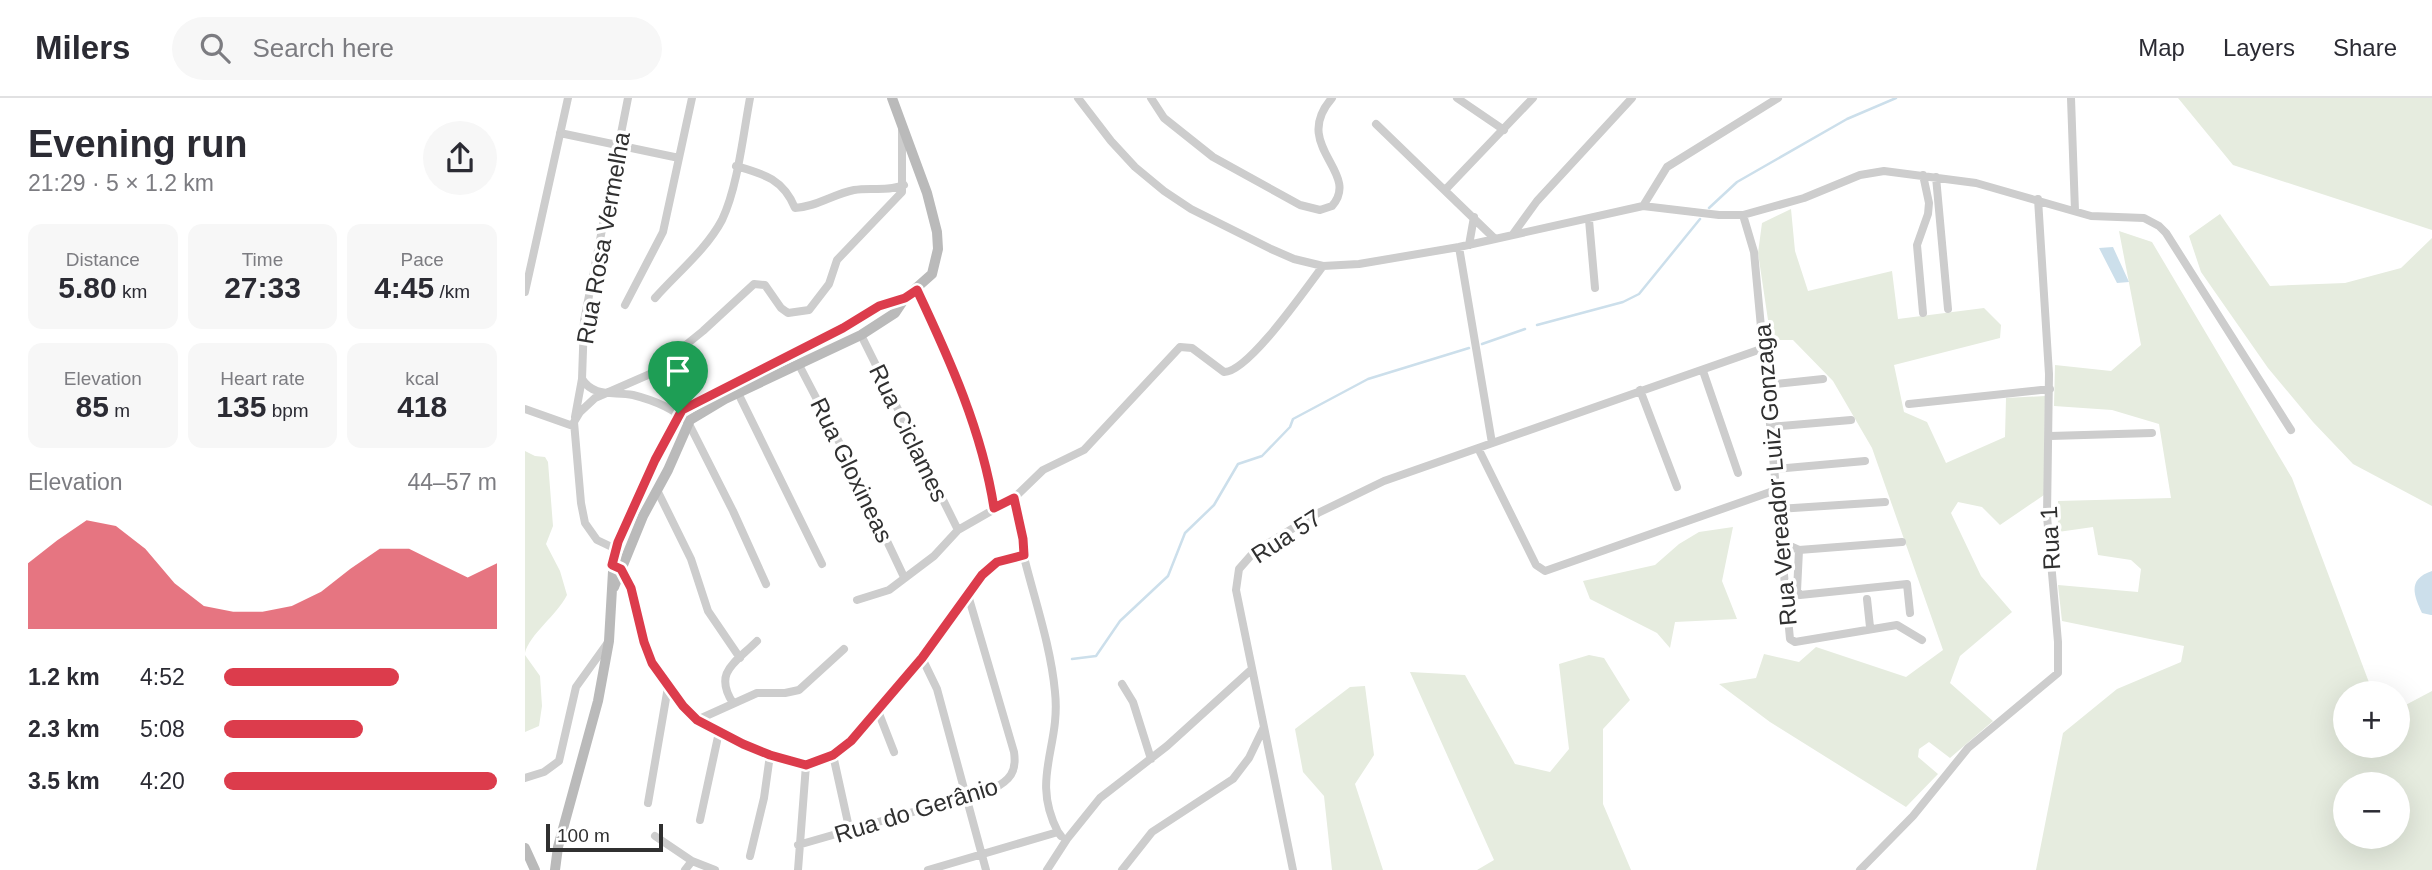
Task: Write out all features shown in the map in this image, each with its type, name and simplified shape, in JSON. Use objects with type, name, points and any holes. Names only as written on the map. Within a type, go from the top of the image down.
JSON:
[{"type":"street","points":[[525,292],[568,98]]},
{"type":"street","name":"Rua Rosa Vermelha","points":[[616,549],[597,540],[585,523],[574,424],[582,379],[584,321],[621,145],[628,98]]},
{"type":"street","points":[[625,305],[663,232],[692,98]]},
{"type":"street","points":[[655,298],[716,229],[726,208],[750,98]]},
{"type":"street","points":[[892,98],[927,193],[937,232],[938,249],[932,274],[905,298],[879,306],[843,328],[696,401],[678,413],[616,549],[617,567],[635,599],[647,652],[668,687],[697,720],[770,755],[806,765],[833,755],[856,736],[922,658],[982,575],[997,562],[1024,555]]},
{"type":"street","points":[[1078,98],[1135,167],[1164,191],[1191,209],[1271,249],[1323,267],[1359,264],[1459,247],[1643,206],[1719,215],[1743,215],[1804,198],[1872,172],[1976,183],[2099,217],[2144,219],[2159,226],[2180,254],[2291,430]]},
{"type":"street","points":[[1151,98],[1164,118],[1213,157],[1300,205],[1320,210],[1332,206],[1340,192],[1337,176],[1323,147],[1317,125],[1321,112],[1332,98]]},
{"type":"street","points":[[1457,98],[1504,130]]},
{"type":"street","points":[[1446,190],[1533,98]]},
{"type":"street","points":[[1513,234],[1537,201],[1632,98]]},
{"type":"street","points":[[1643,206],[1667,167],[1778,98]]},
{"type":"street","points":[[2071,98],[2075,211]]},
{"type":"street","points":[[1376,124],[1495,239]]},
{"type":"street","points":[[525,409],[574,424],[587,404],[650,374],[758,282],[765,285],[785,311],[794,313],[809,310],[829,284],[837,260],[896,199],[904,185],[902,128]]},
{"type":"street","points":[[561,133],[679,158]]},
{"type":"street","points":[[736,166],[772,177],[783,187],[795,208],[814,206],[852,190],[891,189],[904,185]]},
{"type":"street","points":[[1923,176],[1929,203],[1917,245],[1923,313]]},
{"type":"street","points":[[1936,177],[1948,309]]},
{"type":"street","name":"Rua 1","points":[[1860,870],[1913,816],[1968,748],[2058,673],[2058,642],[2047,516],[2050,389],[2038,199]]},
{"type":"street","name":"Rua Vereador Luiz Gonzaga","points":[[1743,215],[1752,242],[1764,348],[1791,641],[1897,625],[1922,640]]},
{"type":"street","points":[[1469,245],[1474,217]]},
{"type":"street","points":[[1589,220],[1595,288]]},
{"type":"street","points":[[1459,247],[1492,443]]},
{"type":"street","points":[[857,600],[882,594],[934,556],[958,530],[1014,498],[1044,470],[1084,450],[1180,347],[1192,348],[1224,372],[1235,369],[1277,327],[1323,267]]},
{"type":"street","points":[[917,290],[960,388],[986,464],[994,508]]},
{"type":"street","points":[[555,870],[561,835],[598,701],[609,641],[611,593],[617,567],[688,422],[738,393],[861,335],[895,313],[905,298]]},
{"type":"street","name":"Rua Ciclames","points":[[861,335],[958,530]]},
{"type":"street","name":"Rua 57","points":[[1293,870],[1236,590],[1236,578],[1245,559],[1318,513],[1384,481],[1764,348]]},
{"type":"street","name":"Rua Gloxineas","points":[[799,365],[904,576]]},
{"type":"street","points":[[1703,371],[1738,473]]},
{"type":"street","name":"Rua Rosa Vermelha","points":[[582,379],[590,388],[606,394]]},
{"type":"street","points":[[1766,385],[1823,379]]},
{"type":"street","points":[[1909,404],[2050,389]]},
{"type":"street","points":[[1640,390],[1677,487]]},
{"type":"street","points":[[738,393],[822,564]]},
{"type":"street","points":[[606,394],[642,398],[678,413],[688,422],[766,584]]},
{"type":"street","points":[[1770,427],[1851,420]]},
{"type":"street","points":[[2050,436],[2152,433]]},
{"type":"street","points":[[1478,448],[1536,565],[1545,571],[1776,490]]},
{"type":"street","points":[[1774,469],[1865,461]]},
{"type":"street","points":[[657,490],[691,559],[701,593],[716,624],[740,658]]},
{"type":"street","points":[[1014,498],[1024,555],[1056,693],[1055,721],[1044,793],[1046,807],[1058,832],[1066,840]]},
{"type":"street","points":[[1778,509],[1885,502]]},
{"type":"street","points":[[1781,542],[1799,550],[1902,542]]},
{"type":"street","points":[[1799,550],[1797,591],[1800,595],[1907,584],[1910,613]]},
{"type":"street","name":"Rua do Gerânio","points":[[798,845],[966,798],[1007,781],[1015,761],[968,595]]},
{"type":"street","points":[[1867,599],[1870,628]]},
{"type":"street","points":[[525,778],[544,772],[559,761],[576,687],[609,641]]},
{"type":"street","points":[[733,703],[724,690],[723,679],[757,641]]},
{"type":"street","points":[[697,720],[757,693],[799,690],[844,649]]},
{"type":"street","points":[[922,658],[937,689],[986,870]]},
{"type":"street","points":[[1047,870],[1066,840],[1100,799],[1198,720],[1252,669]]},
{"type":"street","points":[[1122,684],[1133,702],[1151,759]]},
{"type":"street","points":[[648,803],[668,687]]},
{"type":"street","points":[[878,710],[894,752]]},
{"type":"street","points":[[1122,870],[1136,849],[1153,832],[1233,779],[1249,758],[1263,727]]},
{"type":"street","points":[[700,820],[719,732]]},
{"type":"street","points":[[750,856],[764,798],[770,755]]},
{"type":"street","points":[[833,755],[850,832]]},
{"type":"street","points":[[798,870],[806,765]]},
{"type":"street","points":[[928,870],[1058,832]]},
{"type":"street","points":[[655,836],[692,861],[715,870]]},
{"type":"street","points":[[525,848],[535,870]]},
{"type":"street","points":[[685,870],[692,861]]},
{"type":"shaded area","points":[[2178,98],[2432,98],[2432,230],[2233,165]]},
{"type":"shaded area","points":[[1791,209],[1795,251],[1808,291],[1892,271],[1898,319],[1984,308],[2001,325],[2000,338],[1894,365],[1904,412],[1927,422],[1946,463],[2005,437],[2006,398],[2045,396],[2044,495],[2000,525],[1982,507],[1958,502],[1951,513],[1981,576],[2012,612],[1960,656],[1950,683],[1993,721],[1950,758],[1929,742],[1919,749],[1918,757],[1938,774],[1906,807],[1770,722],[1719,684],[1756,678],[1764,654],[1799,662],[1816,647],[1906,677],[1943,650],[1872,448],[1833,381],[1793,340],[1771,340],[1758,253],[1762,223]]},
{"type":"shaded area","points":[[2220,214],[2270,286],[2345,283],[2401,268],[2432,238],[2432,506],[2353,464],[2313,422],[2268,368],[2201,272],[2189,236]]},
{"type":"shaded area","points":[[2119,231],[2152,242],[2292,478],[2368,681],[2333,681],[2333,758],[2410,758],[2410,703],[2432,691],[2432,870],[2036,870],[2063,733],[2117,689],[2181,662],[2184,646],[2062,621],[2058,585],[2138,592],[2141,569],[2131,560],[2098,555],[2093,527],[2058,532],[2058,501],[2171,498],[2159,424],[2112,410],[2054,406],[2055,365],[2111,371],[2141,345]]},
{"type":"shaded area","points":[[525,451],[545,457],[548,462],[553,526],[546,544],[560,571],[567,595],[532,639],[525,653]]},
{"type":"shaded area","points":[[1733,527],[1722,581],[1737,619],[1675,622],[1670,648],[1657,633],[1590,599],[1583,581],[1655,565],[1679,544],[1699,532]]},
{"type":"shaded area","points":[[525,655],[540,676],[542,706],[539,726],[525,732]]},
{"type":"shaded area","points":[[1589,655],[1604,658],[1630,700],[1603,729],[1603,804],[1631,870],[1477,870],[1494,860],[1410,672],[1465,675],[1515,764],[1550,772],[1569,749],[1559,664]]},
{"type":"shaded area","points":[[1365,686],[1374,755],[1355,784],[1383,870],[1332,870],[1324,796],[1303,772],[1295,729],[1350,687]]},
{"type":"water","points":[[2113,247],[2129,282],[2117,283],[2099,248]]},
{"type":"water","points":[[2432,571],[2431,615],[2422,613],[2416,600],[2415,588],[2419,578]]},
{"type":"waterway","points":[[1709,208],[1737,182],[1847,119],[1896,98]]},
{"type":"waterway","points":[[1537,325],[1623,302],[1639,294],[1700,219]]},
{"type":"waterway","points":[[1482,344],[1525,329]]},
{"type":"waterway","points":[[1072,659],[1096,656],[1120,621],[1168,576],[1185,533],[1214,505],[1238,464],[1262,456],[1290,427],[1293,419],[1368,379],[1469,348]]},
{"type":"route","points":[[917,290],[955,372],[986,464],[994,508],[1014,498],[1021,525],[1024,555],[997,562],[982,575],[922,658],[862,730],[840,751],[825,759],[806,765],[770,755],[704,725],[683,706],[668,687],[647,652],[631,588],[621,569],[612,565],[618,542],[678,413],[696,401],[843,328],[879,306],[905,298],[917,290]]}]
